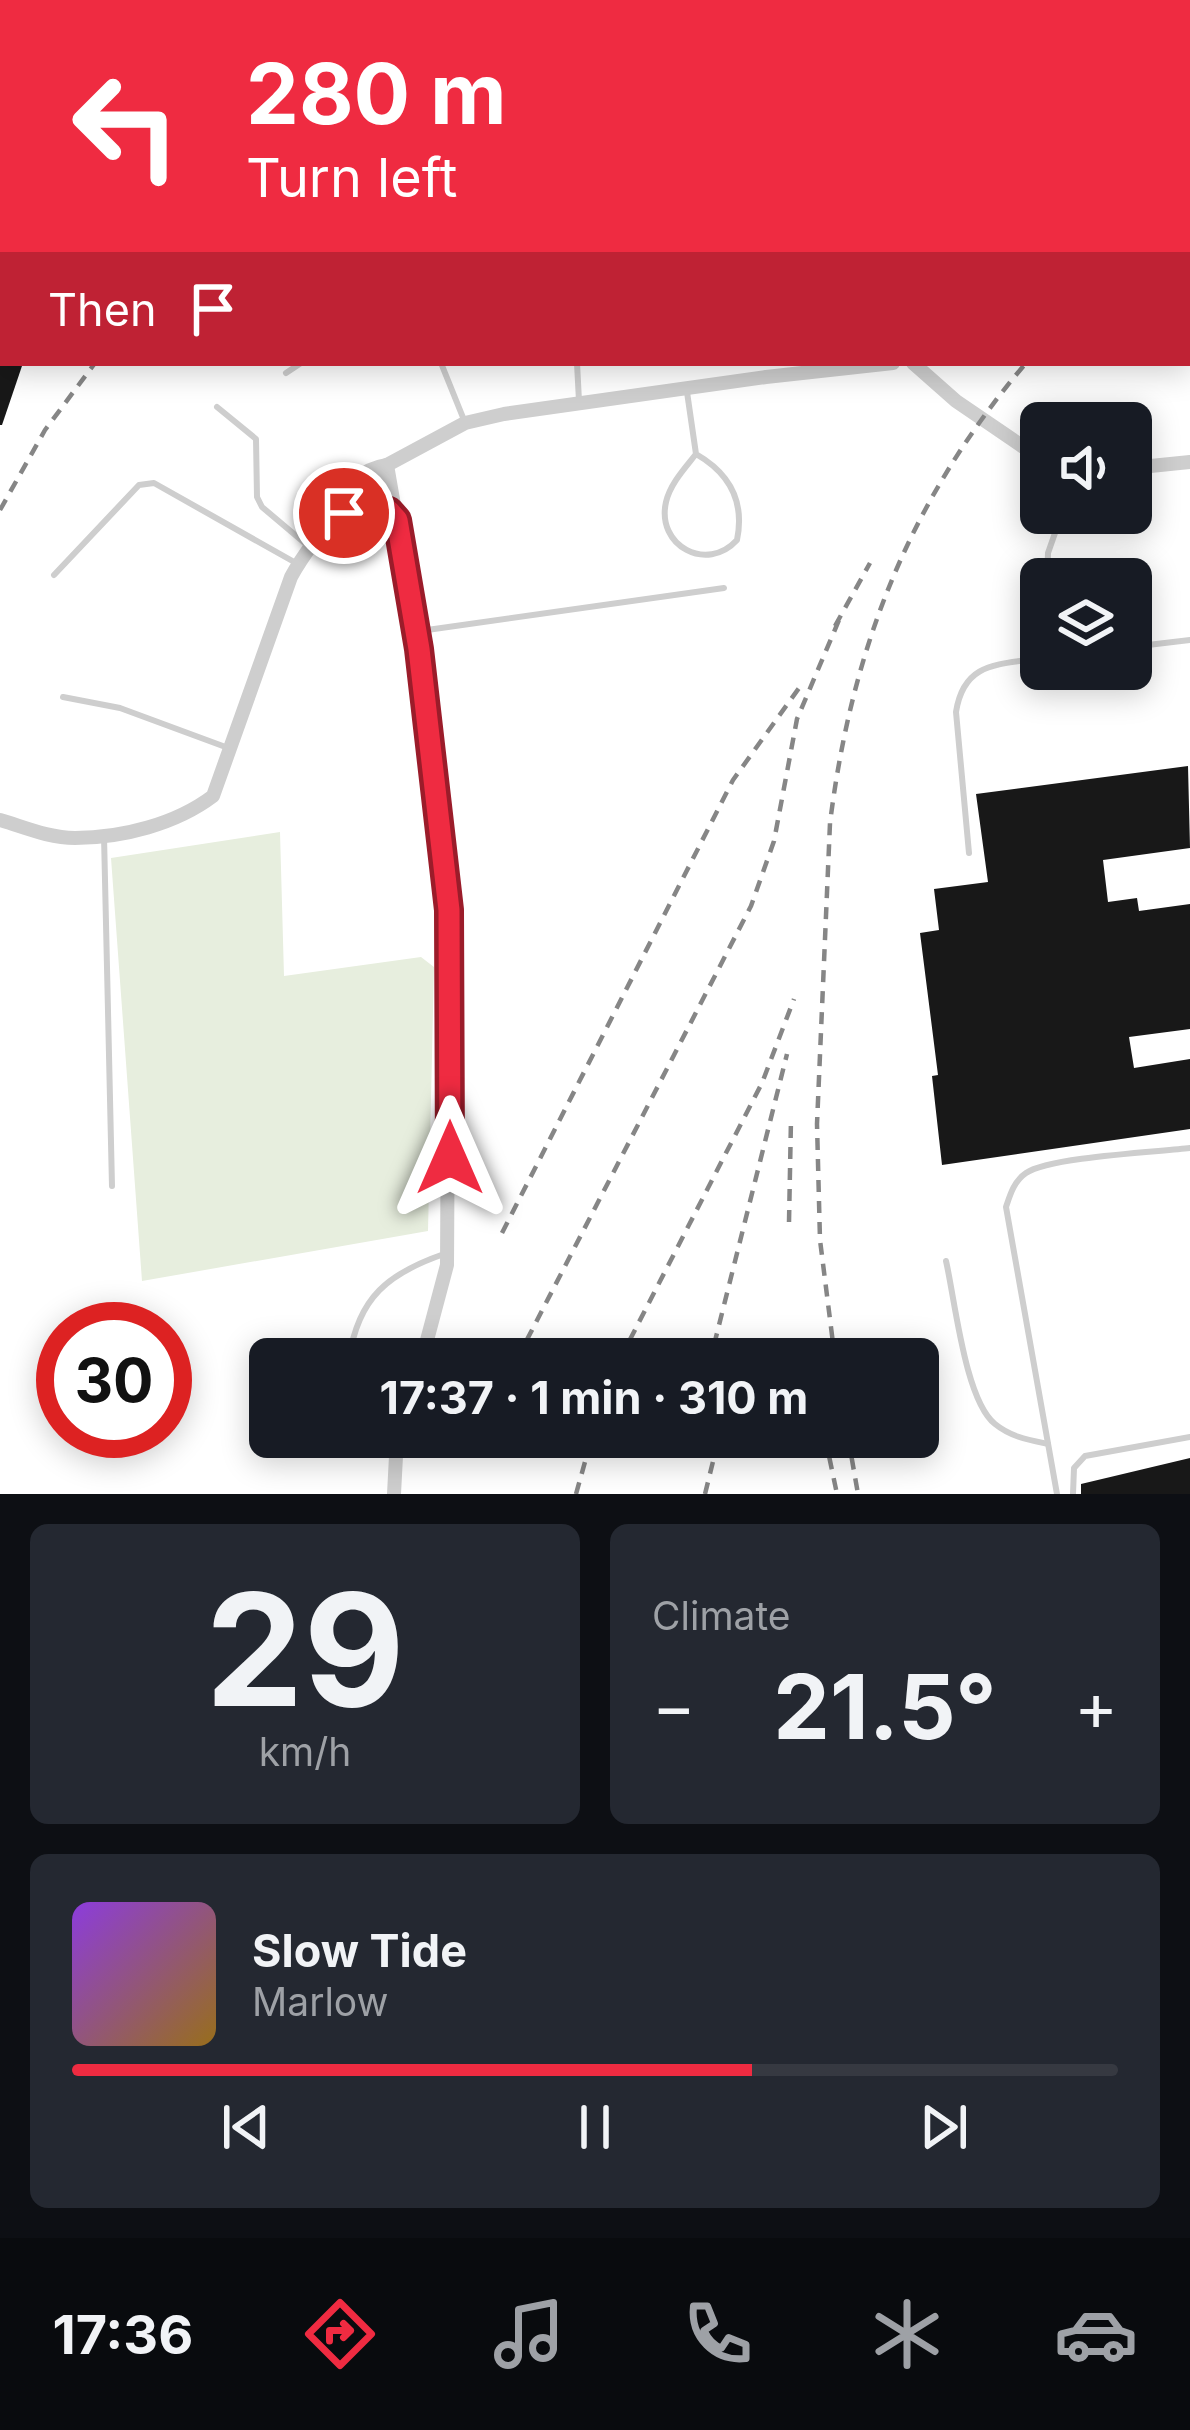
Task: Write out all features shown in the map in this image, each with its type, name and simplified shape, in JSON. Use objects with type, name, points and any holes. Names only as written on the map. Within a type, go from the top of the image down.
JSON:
[{"type":"street","points":[[331,518],[336,503],[360,477],[465,423],[687,388],[764,370],[838,366]]},
{"type":"street","points":[[916,366],[956,401],[1020,445]]},
{"type":"street","points":[[1152,466],[1190,462]]},
{"type":"street","points":[[0,820],[46,834],[104,835],[183,816],[213,796],[297,564],[331,518],[359,501],[387,465]]},
{"type":"street","points":[[387,465],[416,631],[449,910],[447,1253],[444,1289],[429,1338]]},
{"type":"street","points":[[359,501],[389,511],[397,520]]},
{"type":"street","points":[[394,1494],[395,1458]]},
{"type":"lane","points":[[286,373],[296,366]]},
{"type":"lane","points":[[442,366],[465,423]]},
{"type":"lane","points":[[577,366],[580,402]]},
{"type":"lane","points":[[687,388],[696,454],[728,480],[740,513],[737,540],[716,555],[698,556],[681,548],[665,521],[673,484],[696,454]]},
{"type":"lane","points":[[218,406],[256,440],[257,497],[262,508],[307,545]]},
{"type":"lane","points":[[54,575],[139,485],[154,483],[297,564]]},
{"type":"lane","points":[[416,631],[724,588]]},
{"type":"lane","points":[[1152,645],[1190,640]]},
{"type":"lane","points":[[969,853],[958,694],[980,668],[1020,661]]},
{"type":"lane","points":[[63,698],[121,708],[231,749]]},
{"type":"lane","points":[[104,835],[112,1186]]},
{"type":"lane","points":[[1057,1494],[1006,1207],[1012,1188],[1027,1172],[1057,1164],[1190,1148]]},
{"type":"lane","points":[[356,1338],[366,1305],[381,1287],[403,1269],[447,1253]]},
{"type":"lane","points":[[946,1261],[977,1398],[991,1422],[1014,1436],[1048,1444]]},
{"type":"lane","points":[[1073,1494],[1073,1468],[1085,1456],[1190,1437]]},
{"type":"green space","points":[[280,832],[284,976],[421,957],[434,967],[428,1231],[142,1281],[111,858]]},
{"type":"building","points":[[0,366],[22,366],[2,425]]},
{"type":"building","points":[[1188,766],[1190,848],[1103,860],[1108,902],[1137,898],[1139,911],[1190,904],[1190,1029],[1129,1037],[1134,1068],[1190,1059],[1190,1129],[942,1165],[932,1076],[938,1075],[920,933],[939,930],[934,889],[988,882],[976,794]]},
{"type":"building","points":[[1190,1458],[1190,1494],[1081,1494],[1081,1484]]},
{"type":"railway","points":[[0,510],[45,430],[93,366]]},
{"type":"railway","points":[[832,1338],[820,1240],[817,1124],[830,823],[840,758],[871,636],[919,522],[985,415],[1024,366]]},
{"type":"railway","points":[[835,626],[870,563]]},
{"type":"railway","points":[[528,1338],[751,906],[774,841],[797,719],[842,613]]},
{"type":"railway","points":[[502,1233],[733,780],[799,688]]},
{"type":"railway","points":[[631,1338],[762,1083],[794,999]]},
{"type":"railway","points":[[716,1338],[787,1054]]},
{"type":"railway","points":[[789,1222],[791,1119]]},
{"type":"railway","points":[[576,1494],[586,1458]]},
{"type":"railway","points":[[705,1494],[714,1458]]},
{"type":"railway","points":[[829,1458],[837,1494]]},
{"type":"railway","points":[[852,1458],[858,1494]]},
{"type":"route","points":[[344,513],[359,501],[389,511],[397,520],[416,631],[449,910],[450,1158]]}]
